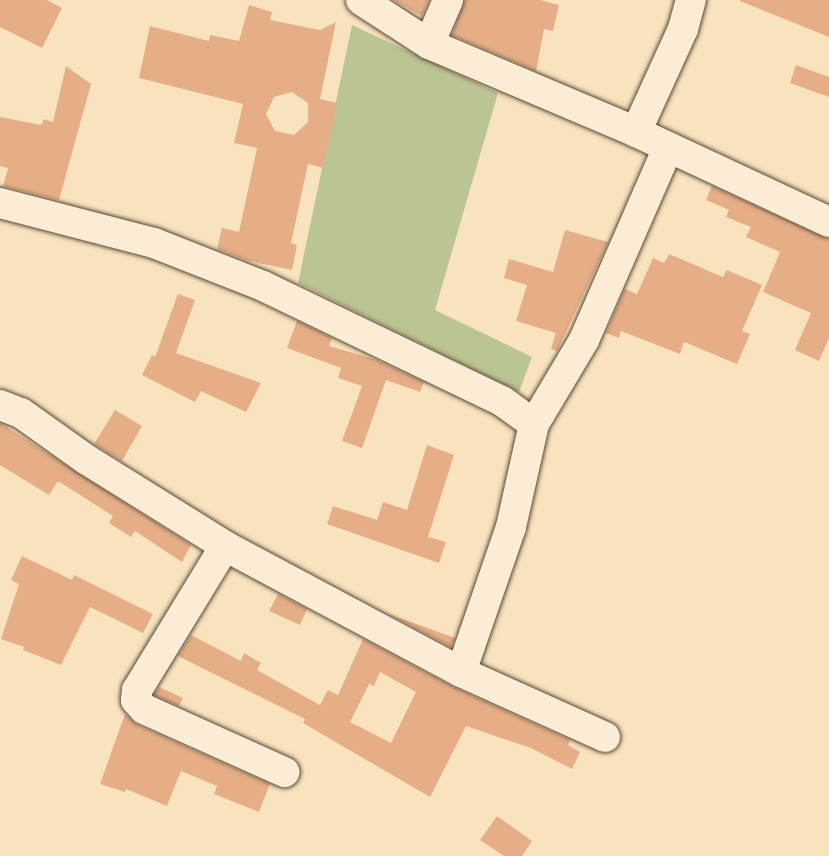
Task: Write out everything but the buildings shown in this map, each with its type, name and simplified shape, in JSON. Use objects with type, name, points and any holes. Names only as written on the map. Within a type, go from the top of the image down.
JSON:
[{"type":"street","points":[[361,0],[429,44],[636,132],[829,222]]},
{"type":"street","points":[[429,44],[448,0]]},
{"type":"street","points":[[636,132],[683,29],[691,0]]},
{"type":"street","points":[[461,672],[511,527],[534,424],[584,340],[668,148]]},
{"type":"street","points":[[0,203],[154,243],[263,286],[502,401],[534,424]]},
{"type":"street","points":[[0,405],[21,413],[87,460],[225,546],[461,672],[605,737]]},
{"type":"street","points":[[225,546],[137,690],[136,699],[144,709],[284,772]]},
{"type":"green space","points":[[352,25],[498,93],[435,310],[532,357],[519,392],[298,283]]}]
